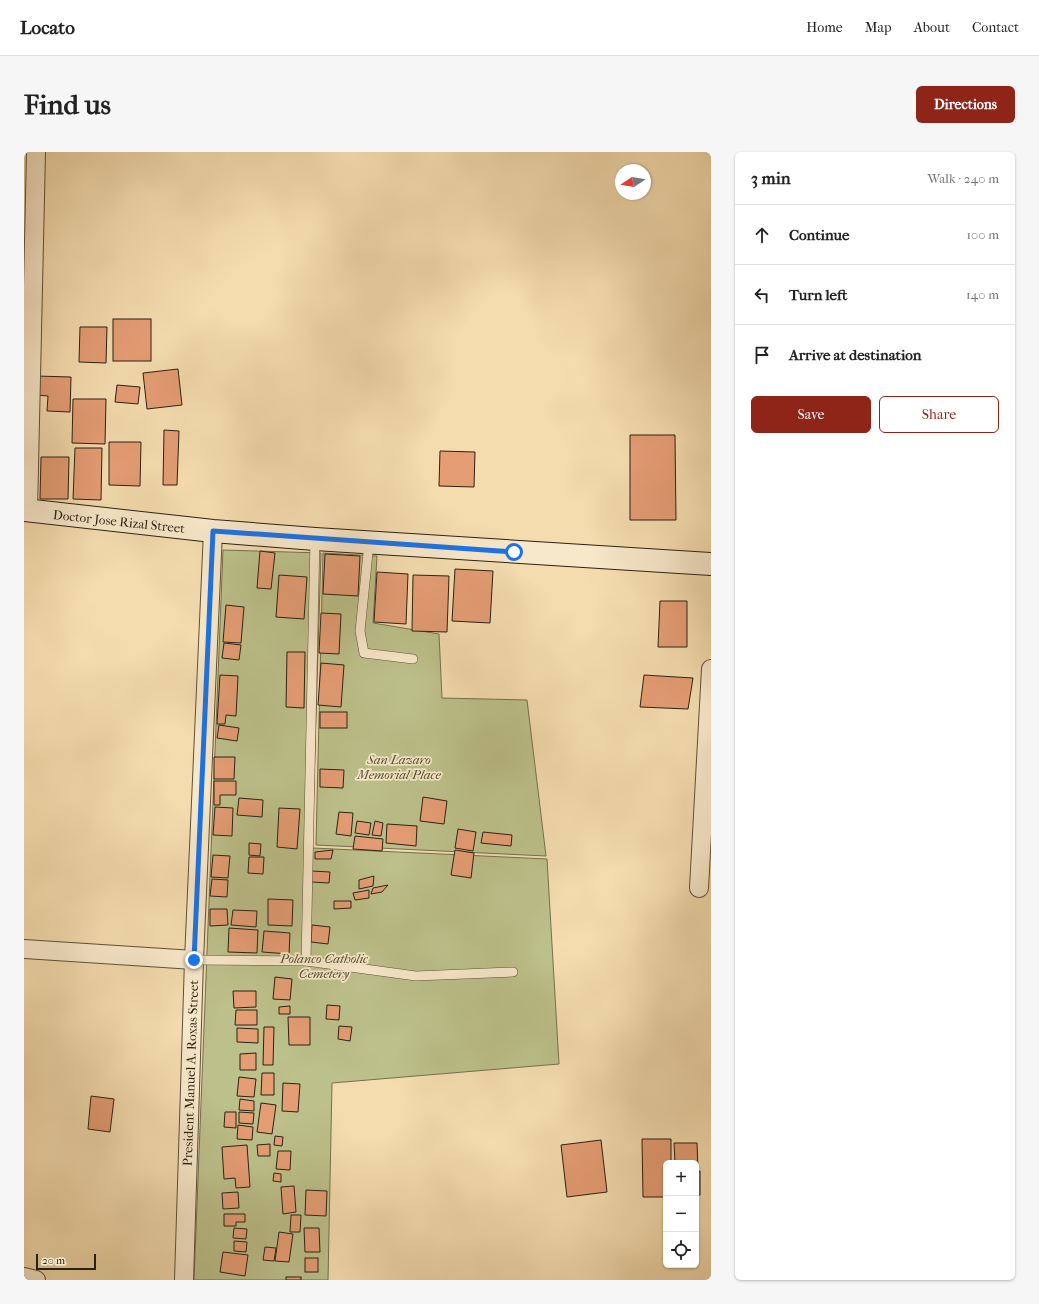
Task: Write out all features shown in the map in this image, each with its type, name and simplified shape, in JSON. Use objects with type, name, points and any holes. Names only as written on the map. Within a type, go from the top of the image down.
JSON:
[{"type":"main road","name":"Doctor Jose Rizal Street","points":[[26,511],[213,531],[315,540],[711,564]]},
{"type":"street","points":[[26,511],[36,152]]},
{"type":"street","name":"President Manuel A. Roxas Street","points":[[184,1280],[194,960],[213,531]]},
{"type":"street","points":[[698,888],[711,669]]},
{"type":"street","points":[[24,949],[194,960]]},
{"type":"street","points":[[24,1277],[36,1280]]},
{"type":"lane","points":[[306,961],[315,540]]},
{"type":"lane","points":[[369,543],[360,631],[364,653],[413,660]]},
{"type":"lane","points":[[194,960],[306,961],[416,976],[513,972]]},
{"type":"green space","name":"Polanco Catholic Cemetery","points":[[223,550],[321,553],[312,848],[547,859],[559,1064],[332,1083],[328,1280],[194,1280]]},
{"type":"green space","name":"San Lazaro Memorial Place","points":[[323,553],[377,556],[373,623],[439,634],[442,698],[527,700],[546,856],[316,845]]},
{"type":"building","points":[[113,319],[151,319],[151,361],[113,361]]},
{"type":"building","points":[[80,327],[107,327],[106,363],[79,362]]},
{"type":"building","points":[[178,369],[182,405],[147,409],[143,373]]},
{"type":"building","points":[[36,376],[71,377],[70,412],[47,411],[48,396],[35,395]]},
{"type":"building","points":[[117,385],[140,387],[138,404],[115,402]]},
{"type":"building","points":[[73,399],[106,399],[105,444],[72,443]]},
{"type":"building","points":[[164,430],[179,431],[177,485],[163,485]]},
{"type":"building","points":[[630,435],[675,435],[676,520],[630,520]]},
{"type":"building","points":[[109,442],[141,442],[140,486],[109,485]]},
{"type":"building","points":[[75,448],[102,448],[101,500],[73,499]]},
{"type":"building","points":[[440,451],[475,452],[474,487],[439,486]]},
{"type":"building","points":[[41,457],[69,457],[68,499],[40,499]]},
{"type":"building","points":[[260,551],[275,553],[271,589],[257,588]]},
{"type":"building","points":[[325,554],[360,556],[358,596],[323,594]]},
{"type":"building","points":[[455,569],[493,571],[490,623],[452,621]]},
{"type":"building","points":[[377,572],[408,574],[406,624],[374,622]]},
{"type":"building","points":[[279,575],[307,577],[304,619],[276,617]]},
{"type":"building","points":[[413,575],[449,576],[447,632],[412,631]]},
{"type":"building","points":[[660,601],[687,601],[687,647],[658,647]]},
{"type":"building","points":[[226,605],[244,607],[241,643],[223,642]]},
{"type":"building","points":[[321,613],[341,614],[339,654],[319,653]]},
{"type":"building","points":[[224,643],[241,645],[239,660],[222,658]]},
{"type":"building","points":[[287,652],[305,652],[304,708],[286,707]]},
{"type":"building","points":[[321,663],[344,665],[341,707],[318,705]]},
{"type":"building","points":[[220,675],[238,676],[236,716],[226,715],[225,724],[217,724]]},
{"type":"building","points":[[644,675],[693,678],[688,709],[640,707]]},
{"type":"building","points":[[320,712],[347,712],[347,728],[320,728]]},
{"type":"building","points":[[219,725],[239,728],[237,741],[217,738]]},
{"type":"building","points":[[214,757],[235,757],[234,779],[214,779]]},
{"type":"building","points":[[320,769],[344,770],[343,788],[320,787]]},
{"type":"building","points":[[214,781],[236,781],[236,795],[220,795],[220,805],[214,805]]},
{"type":"building","points":[[423,797],[447,801],[444,824],[420,821]]},
{"type":"building","points":[[239,798],[263,800],[262,817],[237,815]]},
{"type":"building","points":[[215,807],[233,808],[232,836],[213,835]]},
{"type":"building","points":[[279,808],[300,809],[297,849],[277,847]]},
{"type":"building","points":[[339,812],[353,813],[351,836],[336,834]]},
{"type":"building","points":[[357,821],[371,823],[369,835],[355,833]]},
{"type":"building","points":[[375,821],[383,823],[381,836],[372,835]]},
{"type":"building","points":[[387,824],[417,826],[416,846],[386,843]]},
{"type":"building","points":[[458,829],[476,832],[473,851],[455,848]]},
{"type":"building","points":[[483,832],[512,835],[511,846],[481,843]]},
{"type":"building","points":[[355,836],[383,839],[382,851],[353,849]]},
{"type":"building","points":[[249,843],[261,844],[260,856],[249,855]]},
{"type":"building","points":[[333,850],[331,859],[315,859],[315,852]]},
{"type":"building","points":[[455,850],[474,853],[471,878],[451,875]]},
{"type":"building","points":[[213,855],[230,856],[228,878],[211,877]]},
{"type":"building","points":[[249,857],[264,857],[263,874],[248,873]]},
{"type":"building","points":[[312,871],[330,872],[329,883],[311,882]]},
{"type":"building","points":[[374,876],[373,886],[359,889],[359,880]]},
{"type":"building","points":[[212,879],[228,880],[227,897],[210,896]]},
{"type":"building","points":[[388,885],[382,892],[371,894],[373,888]]},
{"type":"building","points":[[369,890],[369,898],[355,900],[353,893]]},
{"type":"building","points":[[268,899],[293,900],[292,926],[268,925]]},
{"type":"building","points":[[334,901],[351,901],[351,908],[334,909]]},
{"type":"building","points":[[210,909],[227,909],[228,925],[210,926]]},
{"type":"building","points":[[233,910],[257,911],[256,927],[231,925]]},
{"type":"building","points":[[312,925],[330,927],[328,944],[311,942]]},
{"type":"building","points":[[229,928],[258,930],[257,953],[228,952]]},
{"type":"building","points":[[264,931],[290,933],[289,954],[262,952]]},
{"type":"building","points":[[275,977],[292,979],[290,1000],[273,999]]},
{"type":"building","points":[[233,991],[256,991],[256,1007],[234,1008]]},
{"type":"building","points":[[327,1005],[340,1006],[339,1020],[326,1019]]},
{"type":"building","points":[[290,1006],[290,1014],[279,1014],[279,1007]]},
{"type":"building","points":[[236,1010],[257,1010],[257,1025],[235,1025]]},
{"type":"building","points":[[288,1017],[310,1017],[310,1045],[289,1045]]},
{"type":"building","points":[[339,1026],[352,1027],[350,1041],[338,1039]]},
{"type":"building","points":[[264,1027],[274,1027],[273,1065],[263,1065]]},
{"type":"building","points":[[237,1028],[258,1029],[258,1043],[237,1042]]},
{"type":"building","points":[[256,1053],[256,1070],[240,1070],[240,1054]]},
{"type":"building","points":[[262,1073],[274,1073],[274,1095],[261,1095]]},
{"type":"building","points":[[239,1077],[256,1079],[254,1097],[237,1096]]},
{"type":"building","points":[[283,1083],[300,1084],[298,1112],[282,1111]]},
{"type":"building","points":[[91,1096],[114,1099],[110,1132],[88,1129]]},
{"type":"building","points":[[240,1099],[254,1101],[254,1111],[239,1110]]},
{"type":"building","points":[[261,1103],[276,1105],[272,1134],[257,1132]]},
{"type":"building","points":[[225,1112],[236,1112],[236,1128],[224,1127]]},
{"type":"building","points":[[239,1112],[254,1113],[253,1124],[239,1123]]},
{"type":"building","points":[[238,1125],[253,1127],[252,1140],[237,1139]]},
{"type":"building","points":[[275,1136],[283,1137],[282,1146],[274,1145]]},
{"type":"building","points":[[642,1139],[671,1139],[671,1160],[663,1160],[663,1197],[643,1197]]},
{"type":"building","points":[[601,1140],[607,1192],[567,1197],[561,1145]]},
{"type":"building","points":[[674,1143],[697,1143],[698,1160],[675,1160]]},
{"type":"building","points":[[270,1144],[270,1156],[258,1156],[257,1145]]},
{"type":"building","points":[[247,1145],[250,1187],[236,1188],[235,1178],[224,1179],[222,1147]]},
{"type":"building","points":[[278,1151],[291,1151],[290,1170],[276,1169]]},
{"type":"building","points":[[700,1171],[700,1195],[699,1195]]},
{"type":"building","points":[[274,1173],[281,1174],[281,1182],[273,1181]]},
{"type":"building","points":[[294,1186],[296,1212],[283,1214],[281,1187]]},
{"type":"building","points":[[306,1190],[327,1191],[326,1216],[305,1215]]},
{"type":"building","points":[[238,1192],[239,1208],[223,1209],[222,1193]]},
{"type":"building","points":[[224,1214],[245,1214],[245,1222],[236,1222],[236,1226],[224,1226]]},
{"type":"building","points":[[291,1215],[301,1215],[300,1232],[290,1232]]},
{"type":"building","points":[[234,1228],[247,1229],[246,1239],[233,1238]]},
{"type":"building","points":[[304,1228],[319,1228],[320,1252],[305,1252]]},
{"type":"building","points":[[279,1232],[293,1234],[289,1262],[275,1261]]},
{"type":"building","points":[[234,1241],[247,1242],[246,1252],[234,1251]]},
{"type":"building","points":[[265,1247],[276,1248],[274,1261],[263,1260]]},
{"type":"building","points":[[223,1252],[248,1255],[245,1276],[220,1272]]},
{"type":"building","points":[[305,1258],[318,1258],[318,1272],[305,1272]]},
{"type":"building","points":[[286,1277],[301,1277],[301,1280],[286,1280]]},
{"type":"route","points":[[194,960],[213,531],[315,540],[514,552]]}]
